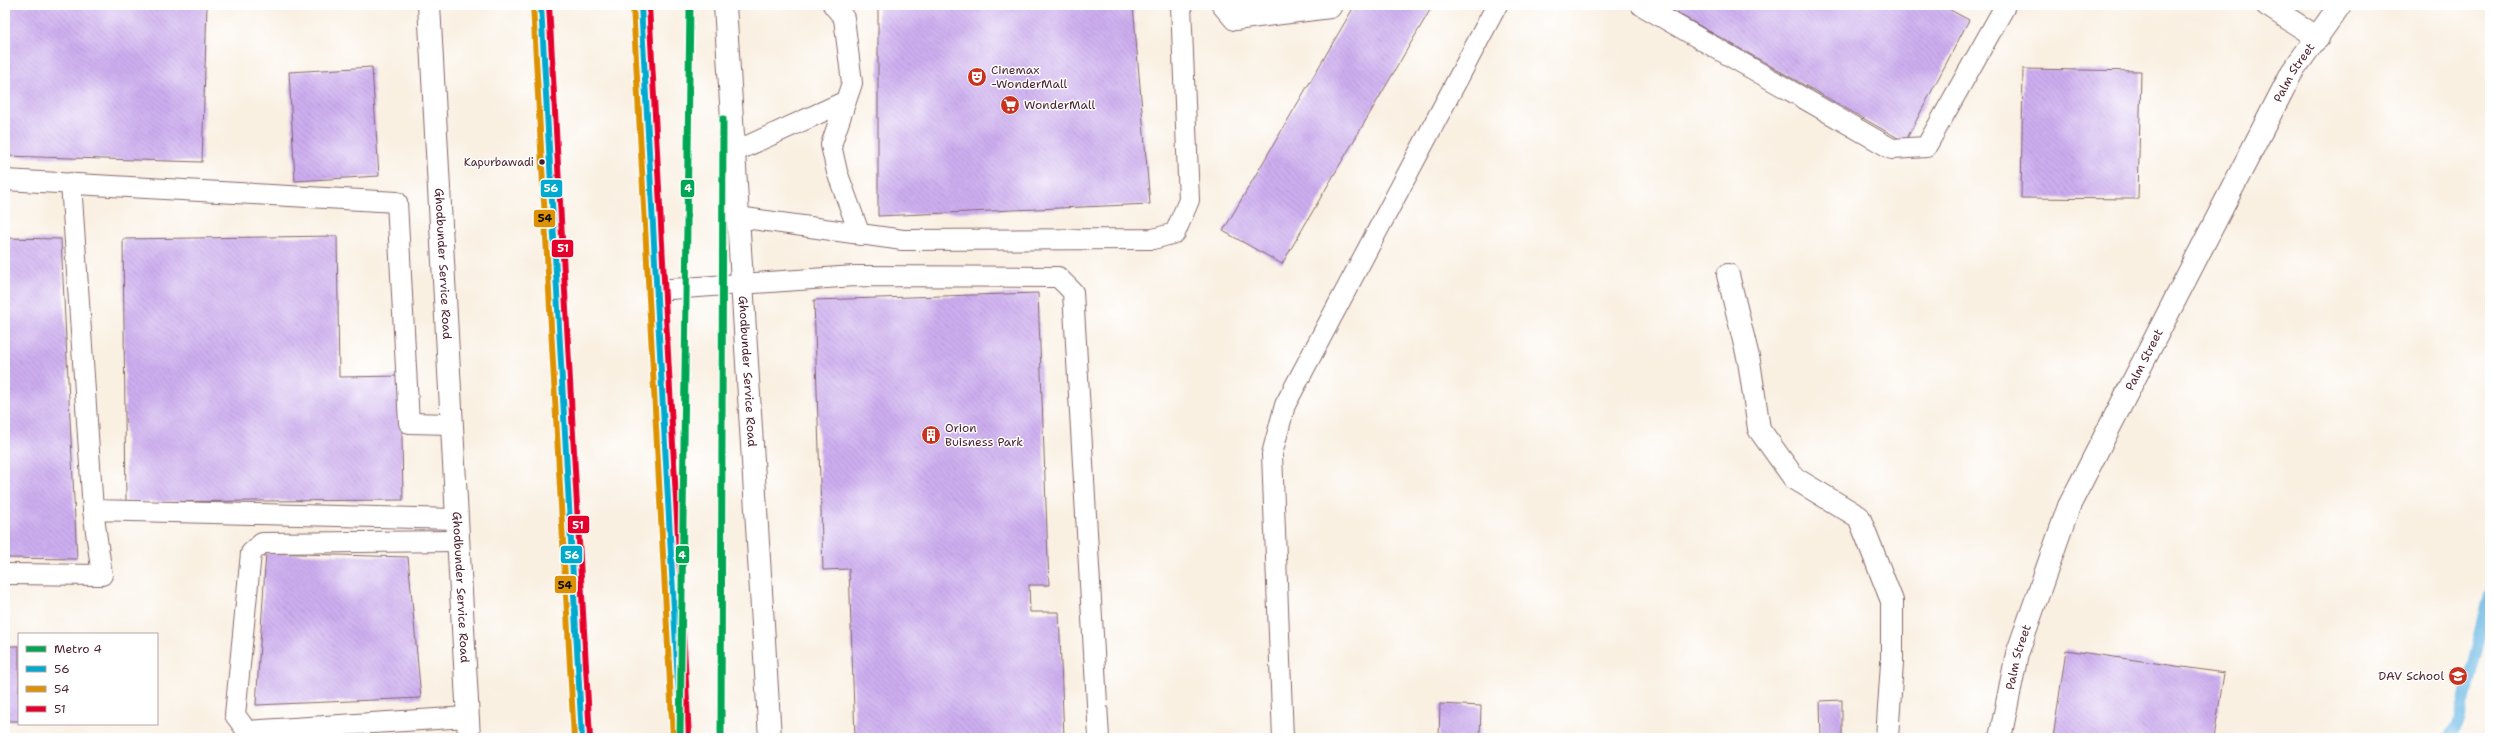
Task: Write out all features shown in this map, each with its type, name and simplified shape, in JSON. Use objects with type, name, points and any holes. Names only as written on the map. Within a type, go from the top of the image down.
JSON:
[{"type":"street","name":"Ghodbunder Service Road","points":[[429,5],[468,728]]},
{"type":"street","points":[[541,5],[582,738]]},
{"type":"street","points":[[641,5],[681,738]]},
{"type":"street","name":"Ghodbunder Service Road","points":[[725,5],[770,738]]},
{"type":"street","points":[[1223,5],[1236,19],[1330,8],[1331,5]]},
{"type":"street","points":[[2267,5],[2318,38]]},
{"type":"street","name":"Palm Street","points":[[2000,738],[2017,654],[2069,506],[2292,72],[2318,38],[2340,5]]},
{"type":"street","points":[[1728,275],[1749,361],[1759,429],[1794,478],[1859,518],[1892,601],[1892,663],[1887,738]]},
{"type":"lane","points":[[833,5],[844,18],[852,83],[831,145],[837,172],[860,235]]},
{"type":"lane","points":[[738,217],[903,240],[1153,239],[1175,233],[1189,200],[1181,5]]},
{"type":"lane","points":[[1283,738],[1272,454],[1285,404],[1497,5]]},
{"type":"lane","points":[[1641,5],[1892,149],[1926,147],[2004,8],[2002,5]]},
{"type":"lane","points":[[734,152],[846,101]]},
{"type":"lane","points":[[5,180],[397,202],[410,423],[452,424]]},
{"type":"lane","points":[[5,574],[102,575],[93,510],[71,183]]},
{"type":"lane","points":[[656,290],[854,276],[1058,277],[1073,292],[1099,738]]},
{"type":"lane","points":[[93,510],[456,519]]},
{"type":"lane","points":[[457,541],[262,543],[251,553],[235,715],[247,731],[468,728]]},
{"type":"building","points":[[5,5],[207,5],[202,162],[5,156]]},
{"type":"building","name":"WonderMall","points":[[878,5],[1133,5],[1150,204],[878,216]]},
{"type":"building","points":[[1355,5],[1433,5],[1282,264],[1223,231]]},
{"type":"building","points":[[1663,5],[1941,5],[1969,20],[1905,142]]},
{"type":"building","points":[[372,67],[379,176],[295,181],[289,72]]},
{"type":"building","points":[[2023,69],[2141,71],[2138,199],[2021,198]]},
{"type":"building","points":[[337,236],[339,377],[401,376],[403,500],[126,502],[123,239]]},
{"type":"building","points":[[5,238],[61,239],[77,559],[5,558]]},
{"type":"building","name":"Orion Buisness Park","points":[[1038,293],[1049,585],[1029,585],[1030,612],[1059,612],[1064,738],[855,738],[849,569],[823,570],[814,300]]},
{"type":"building","points":[[266,553],[408,557],[421,698],[256,705]]},
{"type":"building","points":[[5,646],[18,646],[18,721],[5,721]]},
{"type":"building","points":[[2066,650],[2224,673],[2214,738],[2053,738]]},
{"type":"building","points":[[1842,700],[1842,738],[1821,738],[1820,701]]},
{"type":"building","points":[[1440,704],[1481,706],[1480,738],[1439,738]]},
{"type":"waterway","points":[[2449,738],[2459,721],[2490,595]]},
{"type":"metro line","name":"4","points":[[680,738],[690,5]]},
{"type":"metro line","name":"4","points":[[721,738],[723,119]]},
{"type":"transit line","name":"54","points":[[533,5],[574,738]]},
{"type":"transit line","name":"56","points":[[541,5],[582,738]]},
{"type":"transit line","name":"51","points":[[549,5],[590,738]]},
{"type":"transit line","name":"54","points":[[633,5],[673,738]]},
{"type":"transit line","name":"56","points":[[641,5],[681,738]]},
{"type":"transit line","name":"51","points":[[649,5],[689,738]]},
{"type":"place","name":"Cinemax -WonderMall","points":[[977,77]]},
{"type":"place","name":"WonderMall","points":[[1010,105]]},
{"type":"place","name":"Kapurbawadi","points":[[542,162]]},
{"type":"place","name":"Orion Buisness Park","points":[[931,435]]},
{"type":"place","name":"DAV School","points":[[2458,676]]}]
